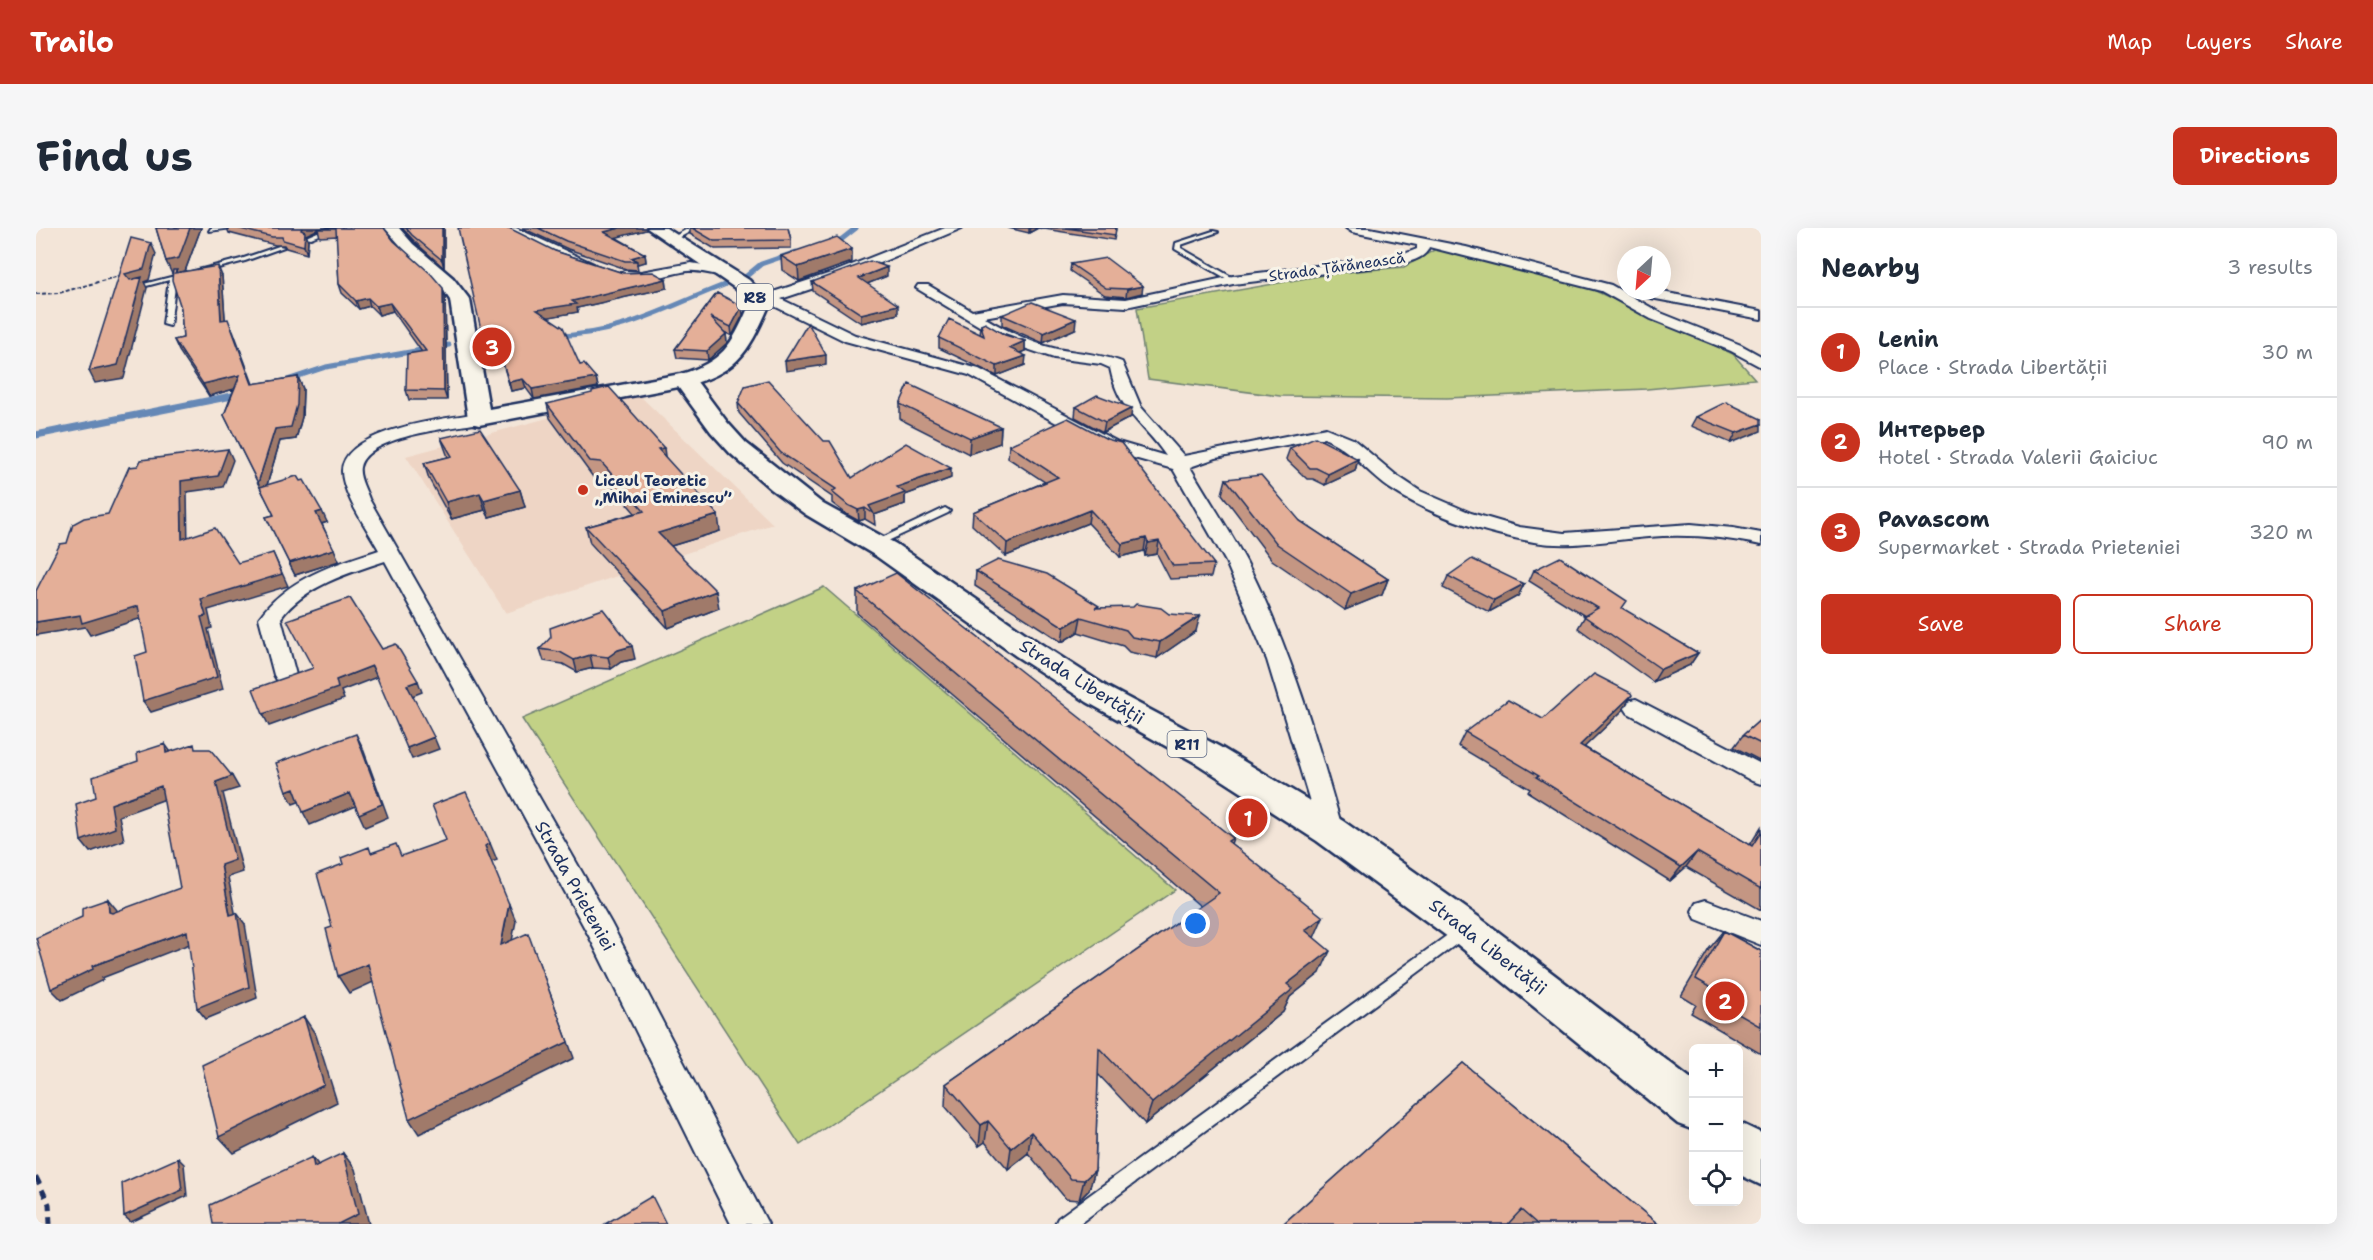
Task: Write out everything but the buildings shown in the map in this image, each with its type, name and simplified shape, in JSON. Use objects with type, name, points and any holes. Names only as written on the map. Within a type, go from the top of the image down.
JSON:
[{"type":"main road","points":[[390,228],[404,247],[452,288],[460,300],[479,418]]},
{"type":"main road","name":"R8","points":[[479,418],[684,380],[710,373],[725,364],[751,325],[764,300],[655,228]]},
{"type":"main road","name":"Strada Libertății","points":[[684,380],[719,428],[764,471],[814,509],[909,565],[1027,649],[1098,695],[1208,755],[1330,831],[1466,929],[1689,1105]]},
{"type":"main road","points":[[1743,1148],[1761,1162]]},
{"type":"street","points":[[507,228],[552,250],[604,269],[634,276],[691,267],[722,272]]},
{"type":"street","points":[[764,300],[839,275],[957,228]]},
{"type":"street","points":[[1352,228],[1423,243]]},
{"type":"street","name":"Strada Țărănească","points":[[1233,280],[1401,260],[1423,250],[1423,243],[1466,250],[1617,289]]},
{"type":"street","points":[[972,315],[1063,299],[1083,299],[1104,303],[1153,299],[1233,280]]},
{"type":"street","points":[[922,288],[1011,339],[1054,353],[1104,360],[1117,365],[1118,375],[1131,405],[1140,418],[1174,451],[1236,562],[1278,660],[1303,734],[1330,831]]},
{"type":"street","name":"Strada Țărănească","points":[[1606,288],[1656,316],[1736,348],[1761,362]]},
{"type":"street","points":[[1671,298],[1761,315]]},
{"type":"street","points":[[764,300],[850,338],[974,372],[1112,446],[1180,465],[1193,458],[1326,433],[1342,438],[1397,485],[1420,497],[1511,531],[1567,539],[1648,531],[1704,530],[1736,533],[1761,539]]},
{"type":"street","name":"Strada Prieteniei","points":[[479,418],[394,435],[374,443],[353,462],[351,470],[360,499],[601,931],[721,1171],[750,1224]]},
{"type":"street","points":[[285,675],[270,618],[276,606],[297,591],[340,570],[390,553]]},
{"type":"street","points":[[1636,707],[1761,775]]},
{"type":"street","points":[[1706,911],[1761,933]]},
{"type":"lane","points":[[212,230],[229,228]]},
{"type":"lane","points":[[309,237],[333,228]]},
{"type":"lane","points":[[671,240],[694,228]]},
{"type":"lane","points":[[1215,232],[1178,244],[1178,249],[1233,280]]},
{"type":"lane","points":[[135,287],[243,261],[282,247]]},
{"type":"lane","points":[[167,324],[173,278]]},
{"type":"lane","points":[[874,544],[945,511]]},
{"type":"lane","points":[[1064,1224],[1466,929]]},
{"type":"path","points":[[36,294],[76,289],[108,281],[125,273]]},
{"type":"path","points":[[36,1177],[49,1204],[50,1224]]},
{"type":"shaded area","name":"Liceul Teoretic „Mihai Eminescu”","points":[[638,394],[773,524],[506,613],[406,456]]},
{"type":"green space","points":[[1436,249],[1589,288],[1733,354],[1755,379],[1647,389],[1447,398],[1280,396],[1148,379],[1137,308],[1335,273],[1404,267]]},
{"type":"green space","points":[[824,587],[1175,890],[800,1145],[522,719]]},
{"type":"waterway","points":[[830,244],[842,239],[856,228]]},
{"type":"waterway","points":[[744,278],[761,264],[796,252]]},
{"type":"waterway","points":[[556,336],[580,334],[623,325],[724,285]]},
{"type":"waterway","points":[[281,382],[326,367],[449,345]]},
{"type":"waterway","points":[[36,435],[242,394]]},
{"type":"place","name":"Pavascom","points":[[492,347]]},
{"type":"place","name":"Liceul Teoretic „Mihai Eminescu”","points":[[583,490]]},
{"type":"place","name":"Lenin","points":[[1248,818]]},
{"type":"place","name":"Интерьер","points":[[1725,1001]]}]
